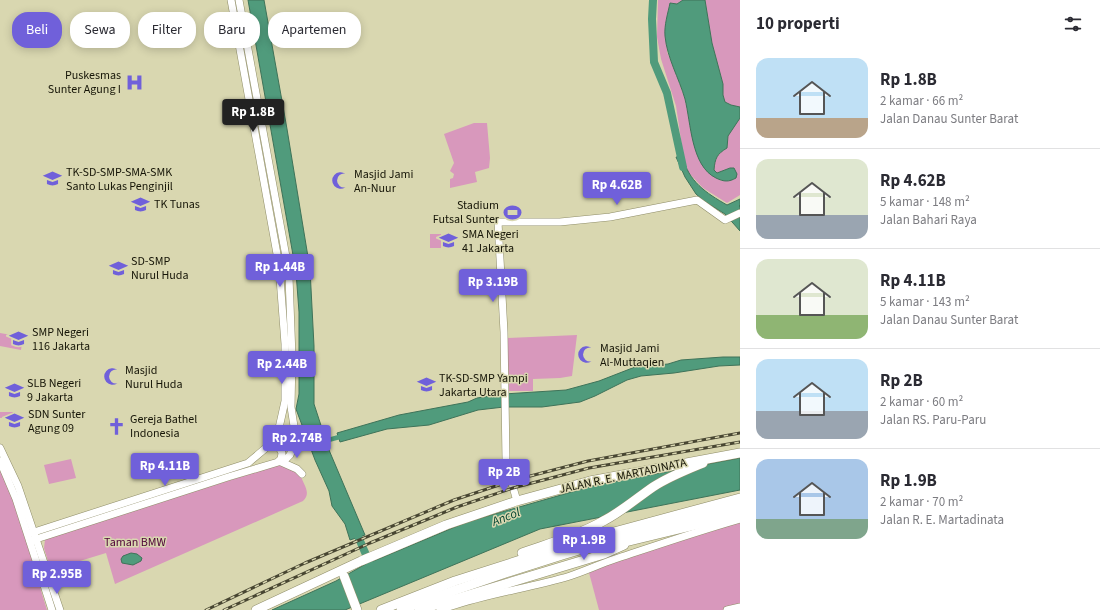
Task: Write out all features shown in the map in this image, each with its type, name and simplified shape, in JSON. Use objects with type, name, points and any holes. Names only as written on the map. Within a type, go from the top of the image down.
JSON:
[{"type":"highway","name":"JALAN R. E. MARTADINATA","points":[[256,610],[377,554],[446,525],[517,501],[590,481],[740,453]]},
{"type":"highway","points":[[491,569],[517,555],[604,521],[630,505],[654,487],[701,464],[725,456]]},
{"type":"highway","points":[[381,610],[455,581],[577,542],[740,498]]},
{"type":"highway","points":[[401,610],[457,588],[565,554],[740,506]]},
{"type":"highway","points":[[410,610],[535,568],[614,545],[671,537],[740,514]]},
{"type":"highway","points":[[419,610],[604,554],[630,542]]},
{"type":"highway","name":"JALAN R. E. MARTADINATA","points":[[331,576],[344,576],[351,567]]},
{"type":"highway","points":[[344,576],[357,610]]},
{"type":"main road","points":[[231,0],[234,12]]},
{"type":"main road","points":[[239,0],[239,12]]},
{"type":"main road","points":[[34,538],[45,533],[132,507],[203,482],[248,463],[267,447],[277,433],[285,401],[286,312],[289,277],[243,48]]},
{"type":"main road","points":[[517,501],[506,460],[504,332],[498,222],[560,222],[610,217],[697,200],[725,220],[740,212]]},
{"type":"main road","points":[[203,482],[285,460],[290,455],[296,439],[291,408],[292,357],[286,312]]},
{"type":"main road","points":[[277,433],[279,439],[284,443],[296,439]]},
{"type":"main road","points":[[267,447],[273,445],[279,447],[282,453],[279,461]]},
{"type":"main road","points":[[0,448],[18,486],[34,538],[60,610]]},
{"type":"main road","points":[[0,461],[34,538],[52,610]]},
{"type":"main road","points":[[279,461],[297,469],[302,474]]},
{"type":"main road","points":[[440,610],[493,594],[528,587],[570,575],[671,537],[740,519]]},
{"type":"main road","points":[[34,538],[43,539],[45,533]]},
{"type":"main road","points":[[727,610],[740,607]]},
{"type":"green space","points":[[658,0],[683,0],[677,4],[670,3],[667,52],[685,99],[692,134],[714,170],[717,157],[727,148],[728,136],[740,118],[740,195],[727,203],[703,188],[688,172],[683,153],[676,106],[661,59],[657,37]],"holes":[[[730,168],[721,181],[715,171],[717,173]]]},
{"type":"green space","points":[[705,0],[740,0],[740,107],[725,102],[723,95],[723,84],[712,43]]},
{"type":"green space","points":[[474,123],[487,123],[490,158],[489,168],[475,172],[477,182],[450,188],[450,179],[453,178],[454,174],[450,171],[454,163],[444,134]]},
{"type":"green space","points":[[430,234],[441,234],[441,248],[430,248]]},
{"type":"green space","points":[[0,333],[23,337],[21,350],[0,346]]},
{"type":"green space","points":[[577,335],[572,376],[533,379],[533,391],[509,391],[507,338]]},
{"type":"green space","points":[[0,412],[13,412],[13,417],[0,418]]},
{"type":"green space","points":[[71,459],[76,478],[49,484],[44,465]]},
{"type":"green space","name":"Taman BMW","points":[[278,465],[300,474],[307,492],[306,498],[303,501],[115,584],[106,553],[70,564],[72,571],[53,578],[44,548],[45,540],[50,537]]},
{"type":"green space","points":[[0,470],[21,521],[47,610],[0,610]]},
{"type":"green space","points":[[740,520],[740,607],[727,610],[599,610],[588,569]]},
{"type":"water","points":[[248,0],[264,0],[268,22],[268,48],[273,48],[310,269],[314,346],[314,404],[329,450],[365,535],[350,540],[345,524],[332,506],[329,491],[315,460],[296,409],[299,394],[299,312],[296,272],[256,48],[260,48],[260,12],[250,12]]},
{"type":"water","points":[[683,0],[705,0],[712,43],[723,84],[723,95],[725,102],[740,107],[740,118],[728,136],[727,148],[717,157],[714,166],[714,170],[717,173],[734,168],[737,174],[736,178],[731,180],[724,181],[716,178],[701,164],[693,143],[685,99],[668,52],[665,32],[670,3],[677,4]]},
{"type":"water","points":[[676,157],[683,157],[685,165],[694,180],[712,196],[727,205],[740,199],[740,231],[725,214],[704,201],[696,194],[685,177]]},
{"type":"water","points":[[740,357],[740,365],[719,366],[674,373],[641,376],[627,380],[580,402],[542,407],[504,407],[478,410],[429,425],[387,429],[340,442],[337,433],[399,415],[468,402],[477,398],[504,394],[566,390],[599,381],[635,367],[668,364],[681,360]]},
{"type":"water","name":"Ancol","points":[[740,458],[740,490],[540,529],[345,610],[272,610],[336,581],[364,565],[467,522],[596,485]]},
{"type":"water","points":[[131,553],[137,554],[142,558],[141,561],[133,565],[122,563],[121,559],[123,556]]},
{"type":"waterway","points":[[653,0],[652,19],[654,62],[667,93],[683,167]]},
{"type":"waterway","points":[[321,442],[343,436]]},
{"type":"waterway","points":[[354,527],[370,564]]},
{"type":"railway","points":[[206,610],[305,563],[454,500],[511,481],[588,461],[740,433]]},
{"type":"railway","points":[[224,610],[370,543],[457,507],[513,488],[589,468],[740,442]]},
{"type":"place","name":"Puskesmas Sunter Agung I","points":[[134,82]]},
{"type":"place","name":"TK-SD-SMP-SMA-SMK Santo Lukas Penginjil","points":[[53,179]]},
{"type":"place","name":"Masjid Jami An-Nuur","points":[[341,181]]},
{"type":"place","name":"TK Tunas","points":[[141,204]]},
{"type":"place","name":"Stadium Futsal Sunter","points":[[512,212]]},
{"type":"place","name":"SMA Negeri 41 Jakarta","points":[[449,241]]},
{"type":"place","name":"SD-SMP Nurul Huda","points":[[118,268]]},
{"type":"place","name":"SMP Negeri 116 Jakarta","points":[[19,339]]},
{"type":"place","name":"Masjid Jami Al-Muttaqien","points":[[587,355]]},
{"type":"place","name":"Masjid Nurul Huda","points":[[112,377]]},
{"type":"place","name":"TK-SD-SMP Yampi Jakarta Utara","points":[[426,385]]},
{"type":"place","name":"SLB Negeri 9 Jakarta","points":[[14,390]]},
{"type":"place","name":"SDN Sunter Agung 09","points":[[15,421]]},
{"type":"place","name":"Gereja Bathel Indonesia","points":[[117,426]]}]
